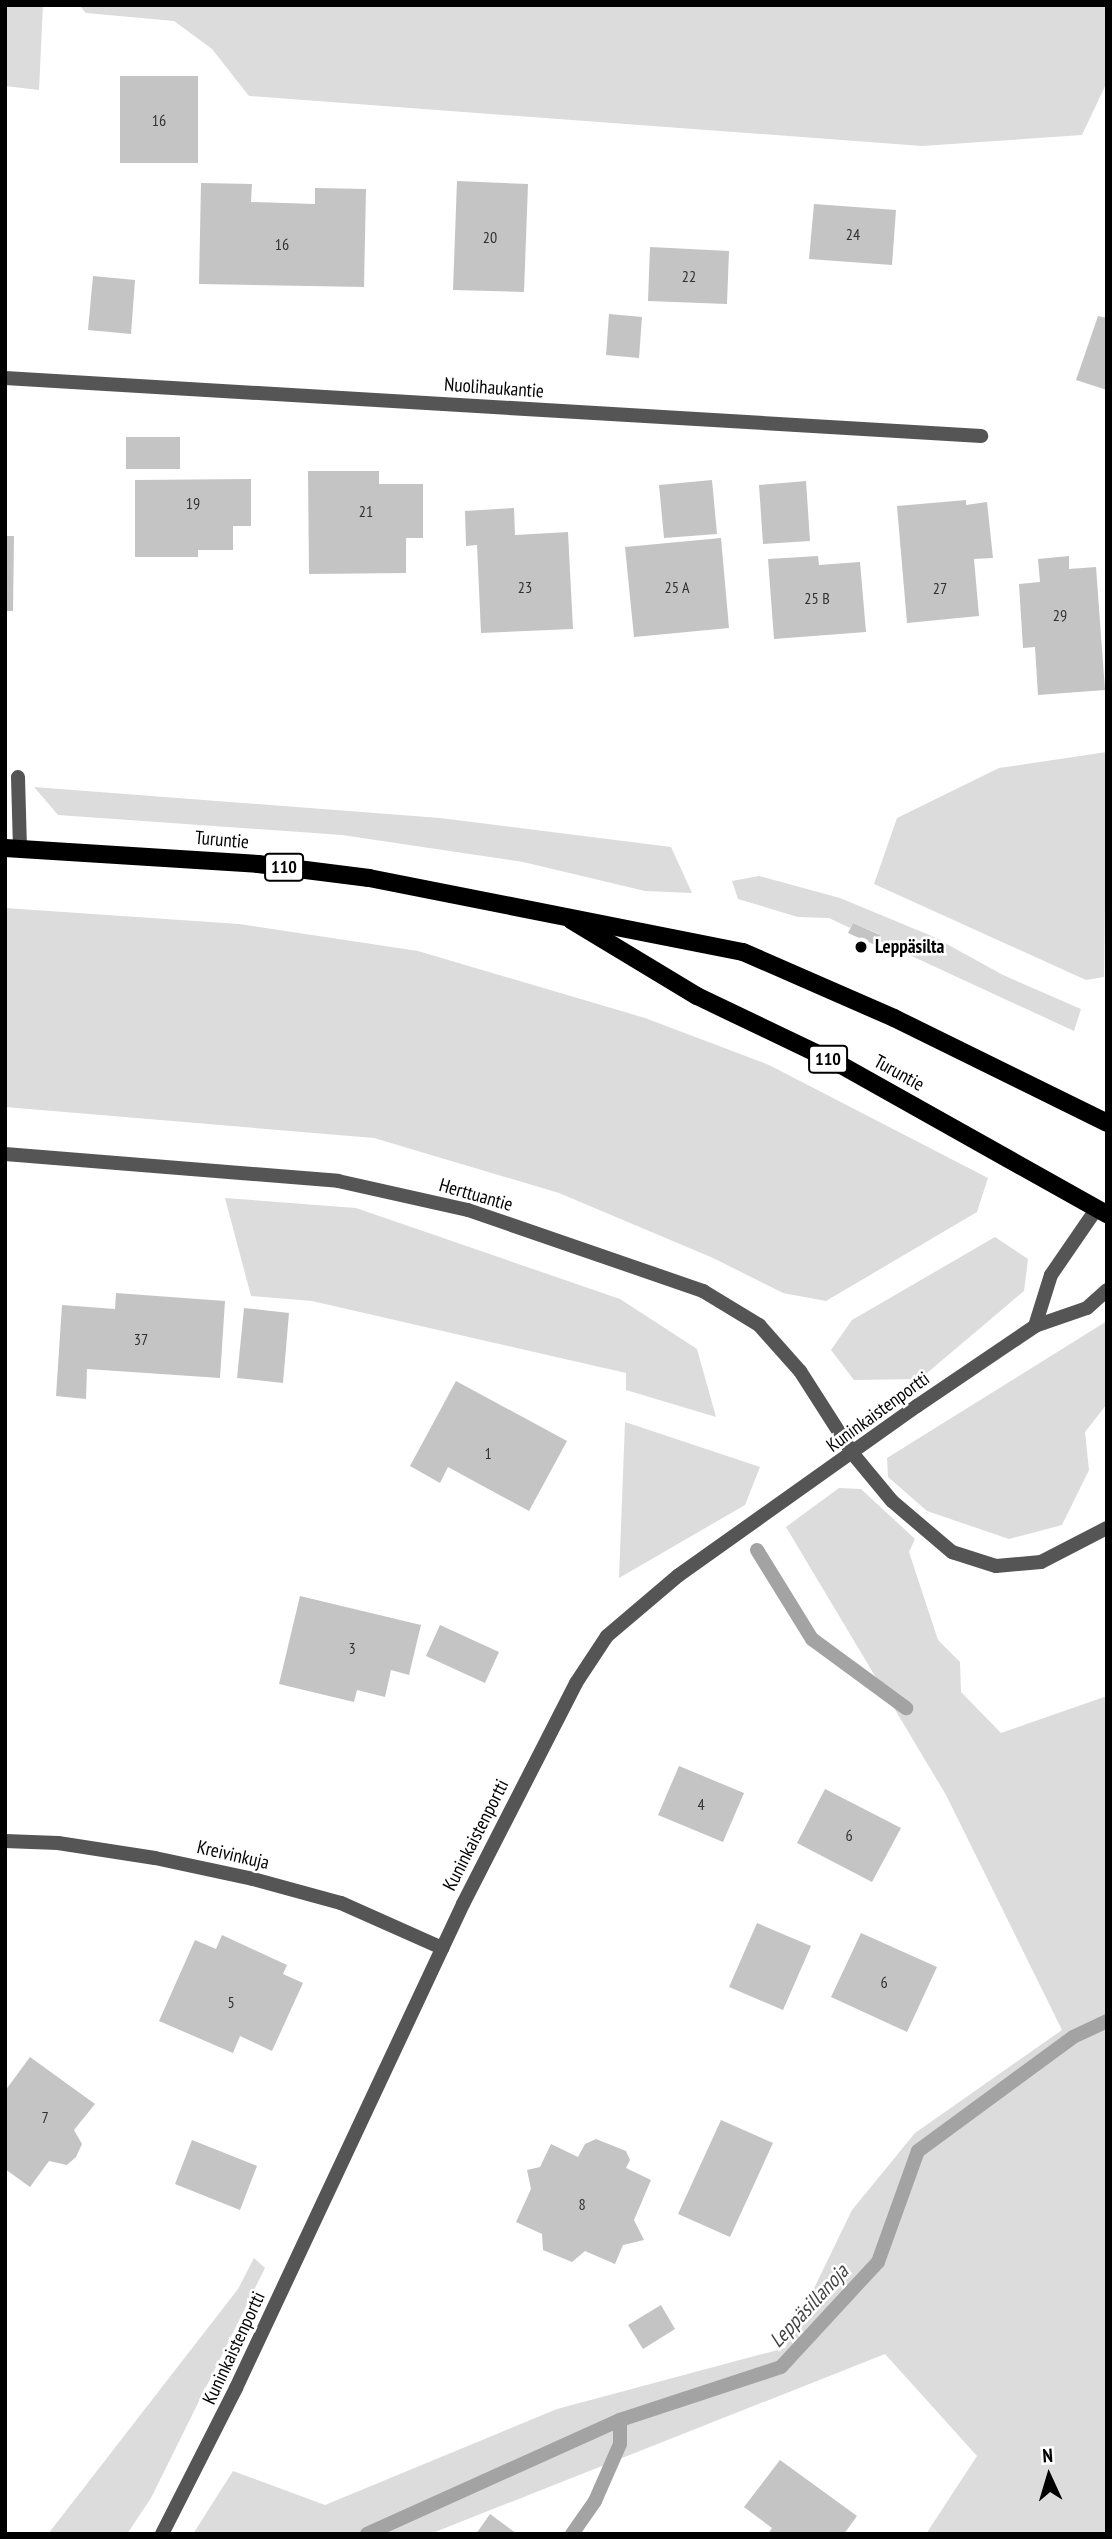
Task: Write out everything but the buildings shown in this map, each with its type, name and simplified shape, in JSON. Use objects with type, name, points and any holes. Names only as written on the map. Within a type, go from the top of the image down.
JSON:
[{"type":"main road","name":"Turuntie","points":[[13,848],[258,864],[369,878],[559,913],[743,952],[894,1018],[1107,1123]]},
{"type":"main road","name":"Turuntie","points":[[559,913],[697,996],[841,1065],[1103,1205]]},
{"type":"street","name":"Nuolihaukantie","points":[[5,379],[981,436]]},
{"type":"street","points":[[13,848],[18,777]]},
{"type":"street","name":"Herttuantie","points":[[5,1154],[338,1181],[468,1210],[703,1291],[759,1325],[800,1371],[853,1454],[892,1501],[952,1552],[996,1566],[1041,1562],[1107,1528]]},
{"type":"street","points":[[1035,1326],[1051,1275],[1103,1205]]},
{"type":"street","name":"Kuninkaistenportti","points":[[162,2534],[236,2388],[442,1948],[564,1707],[607,1636],[679,1574],[1035,1326],[1087,1308],[1107,1290]]},
{"type":"street","name":"Kreivinkuja","points":[[5,1841],[58,1843],[155,1857],[253,1879],[341,1903],[442,1948]]},
{"type":"shaded area","points":[[5,5],[43,5],[39,90],[5,86]]},
{"type":"shaded area","points":[[79,5],[1107,5],[1107,82],[1082,135],[922,146],[249,96],[212,49],[174,21],[86,13]]},
{"type":"shaded area","points":[[1107,752],[1104,977],[1086,980],[874,884],[897,818],[999,768]]},
{"type":"shaded area","points":[[34,787],[440,818],[671,847],[692,893],[645,891],[523,862],[342,835],[58,815]]},
{"type":"shaded area","points":[[759,876],[840,898],[934,937],[1003,975],[1081,1009],[1074,1031],[877,940],[879,934],[853,923],[850,928],[829,918],[798,917],[738,899],[732,881]]},
{"type":"shaded area","points":[[5,908],[239,924],[418,951],[645,1018],[769,1065],[988,1178],[977,1212],[826,1301],[783,1293],[713,1258],[559,1193],[374,1138],[5,1107]]},
{"type":"shaded area","points":[[225,1198],[356,1208],[620,1299],[697,1349],[716,1417],[626,1390],[626,1373],[312,1301],[251,1296]]},
{"type":"shaded area","points":[[995,1237],[1028,1259],[1024,1291],[920,1379],[854,1380],[831,1350],[852,1320]]},
{"type":"shaded area","points":[[1107,1321],[1107,1404],[1085,1432],[1089,1470],[1062,1525],[1009,1539],[927,1511],[888,1477],[887,1458]]},
{"type":"shaded area","points":[[625,1422],[760,1467],[745,1505],[619,1578]]},
{"type":"shaded area","points":[[839,1488],[861,1489],[915,1539],[909,1552],[938,1640],[960,1662],[961,1692],[1001,1733],[1107,1696],[1107,2534],[926,2534],[977,2456],[885,2354],[430,2534],[193,2534],[233,2471],[325,2505],[557,2409],[785,2348],[852,2210],[915,2133],[1062,2030],[946,1795],[786,1527]]},
{"type":"shaded area","points":[[254,2258],[265,2268],[151,2498],[127,2534],[48,2534],[238,2289]]},
{"type":"waterway","points":[[757,1550],[812,1639],[906,1708]]},
{"type":"waterway","name":"Leppäsillanoja","points":[[367,2534],[620,2420],[781,2367],[878,2262],[918,2151],[1073,2037],[1107,2021]]},
{"type":"waterway","points":[[572,2534],[595,2501],[620,2444],[620,2420]]},
{"type":"place","name":"Leppäsilta","points":[[861,947]]}]
